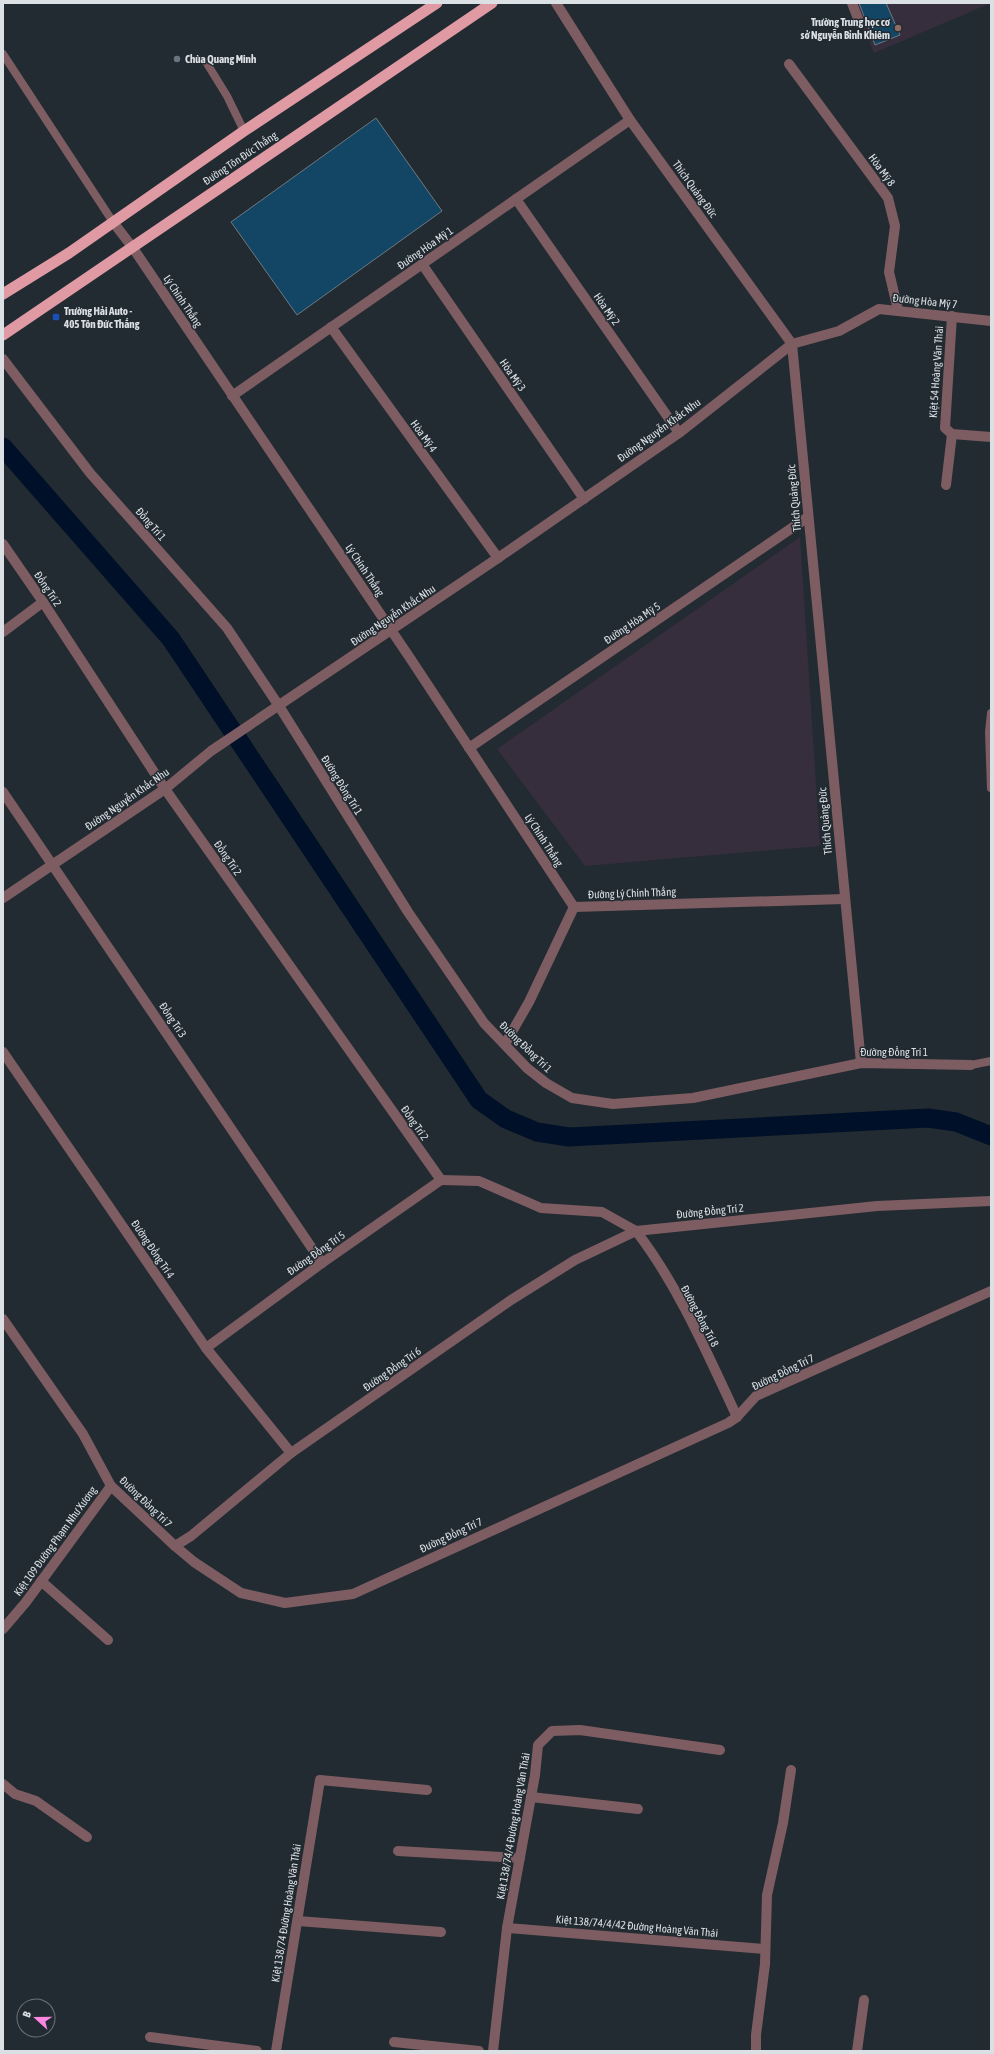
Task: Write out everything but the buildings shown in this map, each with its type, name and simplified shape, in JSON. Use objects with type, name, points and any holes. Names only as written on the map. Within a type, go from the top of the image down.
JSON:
[{"type":"highway","name":"Đường Tôn Đức Thắng","points":[[3,294],[113,222],[244,131],[437,3]]},
{"type":"highway","name":"Đường Tôn Đức Thắng","points":[[3,335],[492,3]]},
{"type":"street","name":"Thích Quảng Đức","points":[[556,3],[630,120],[792,344],[844,899],[861,1063]]},
{"type":"street","points":[[852,3],[860,24]]},
{"type":"street","name":"Hòa Mỹ 8","points":[[789,64],[888,198],[895,226],[889,272],[898,310]]},
{"type":"street","name":"Đường Hòa Mỹ 1","points":[[232,396],[630,120]]},
{"type":"street","name":"Hòa Mỹ 2","points":[[516,199],[679,433]]},
{"type":"street","name":"Lý Chính Thắng","points":[[113,222],[133,248],[391,630],[574,907]]},
{"type":"street","name":"Hòa Mỹ 3","points":[[422,264],[584,499]]},
{"type":"street","name":"Đường Hòa Mỹ 7","points":[[792,344],[839,331],[879,309],[991,321]]},
{"type":"street","name":"Kiệt 54 Hoàng Văn Thái","points":[[952,316],[945,428],[952,434]]},
{"type":"street","name":"Hòa Mỹ 4","points":[[331,328],[498,558]]},
{"type":"street","name":"Đường Nguyễn Khắc Nhu","points":[[3,898],[165,789],[211,750],[265,716],[679,433],[792,344]]},
{"type":"street","name":"Đồng Trí 1","points":[[3,359],[90,473],[226,628],[279,706]]},
{"type":"street","points":[[946,485],[952,434],[991,437]]},
{"type":"street","name":"Đường Hòa Mỹ 5","points":[[469,748],[808,517]]},
{"type":"street","name":"Đồng Trí 2","points":[[3,544],[44,602],[165,789],[441,1180]]},
{"type":"street","points":[[3,632],[44,602]]},
{"type":"street","name":"Đường Đồng Trí 1","points":[[279,706],[408,912],[484,1023],[536,1076],[572,1098],[613,1104],[693,1098],[861,1063],[971,1065]]},
{"type":"street","name":"Đồng Trí 3","points":[[3,792],[54,864],[322,1263]]},
{"type":"street","name":"Đường Lý Chính Thắng","points":[[505,1044],[529,1002],[574,907],[844,899]]},
{"type":"street","name":"Đường Đồng Trí 4","points":[[3,1052],[206,1348],[291,1453]]},
{"type":"street","points":[[441,1180],[479,1181],[540,1208],[602,1212],[636,1230]]},
{"type":"street","name":"Đường Đồng Trí 5","points":[[206,1348],[322,1263],[441,1180]]},
{"type":"street","name":"Đường Đồng Trí 2","points":[[636,1230],[877,1206],[991,1201]]},
{"type":"street","name":"Đường Đồng Trí 8","points":[[636,1230],[651,1250],[700,1339],[737,1417]]},
{"type":"street","name":"Đường Đồng Trí 6","points":[[174,1546],[191,1536],[291,1453],[511,1300],[575,1260],[636,1230]]},
{"type":"street","name":"Đường Đồng Trí 7","points":[[3,1319],[83,1434],[111,1486],[174,1546],[194,1562],[242,1593],[285,1603],[353,1594],[737,1417],[756,1396],[991,1291]]},
{"type":"street","name":"Kiệt 109 Đường Phạm Như Xương","points":[[3,1629],[41,1582],[111,1486]]},
{"type":"street","points":[[41,1582],[108,1640]]},
{"type":"street","name":"Kiệt 138/74/4 Đường Hoàng Văn Thái","points":[[493,2051],[508,1928],[531,1796],[538,1745],[552,1731],[580,1730],[720,1750]]},
{"type":"street","points":[[756,2051],[756,2035],[765,1949],[767,1895],[783,1823],[791,1770]]},
{"type":"street","name":"Kiệt 138/74 Đường Hoàng Văn Thái","points":[[276,2051],[320,1780],[428,1790]]},
{"type":"street","points":[[3,1784],[15,1794],[36,1801],[87,1837]]},
{"type":"street","points":[[531,1796],[638,1808]]},
{"type":"street","points":[[398,1851],[520,1858]]},
{"type":"street","points":[[298,1921],[441,1932]]},
{"type":"street","name":"Kiệt 138/74/4/42 Đường Hoàng Văn Thái","points":[[508,1928],[765,1949]]},
{"type":"street","points":[[857,2051],[864,2000]]},
{"type":"street","points":[[150,2037],[257,2051]]},
{"type":"street","points":[[394,2042],[479,2051]]},
{"type":"lane","points":[[3,54],[113,222]]},
{"type":"lane","points":[[206,62],[227,96],[244,131]]},
{"type":"lane","points":[[991,713],[989,732],[991,788]]},
{"type":"lane","points":[[971,1065],[991,1061]]},
{"type":"shaded area","name":"Trường Trung học cơ sở Nguyễn Bỉnh Khiêm","points":[[853,3],[991,3],[874,53]]},
{"type":"shaded area","points":[[800,537],[820,846],[585,866],[497,749]]},
{"type":"waterway","points":[[3,447],[171,639],[479,1100],[506,1119],[537,1132],[569,1137],[928,1118],[956,1122],[991,1136]]},
{"type":"place","name":"Trường Trung học cơ sở Nguyễn Bỉnh Khiêm","points":[[898,28]]},
{"type":"place","name":"Chùa Quang Minh","points":[[177,59]]},
{"type":"place","name":"Trường Hải Auto - 405 Tôn Đức Thắng","points":[[56,317]]}]
